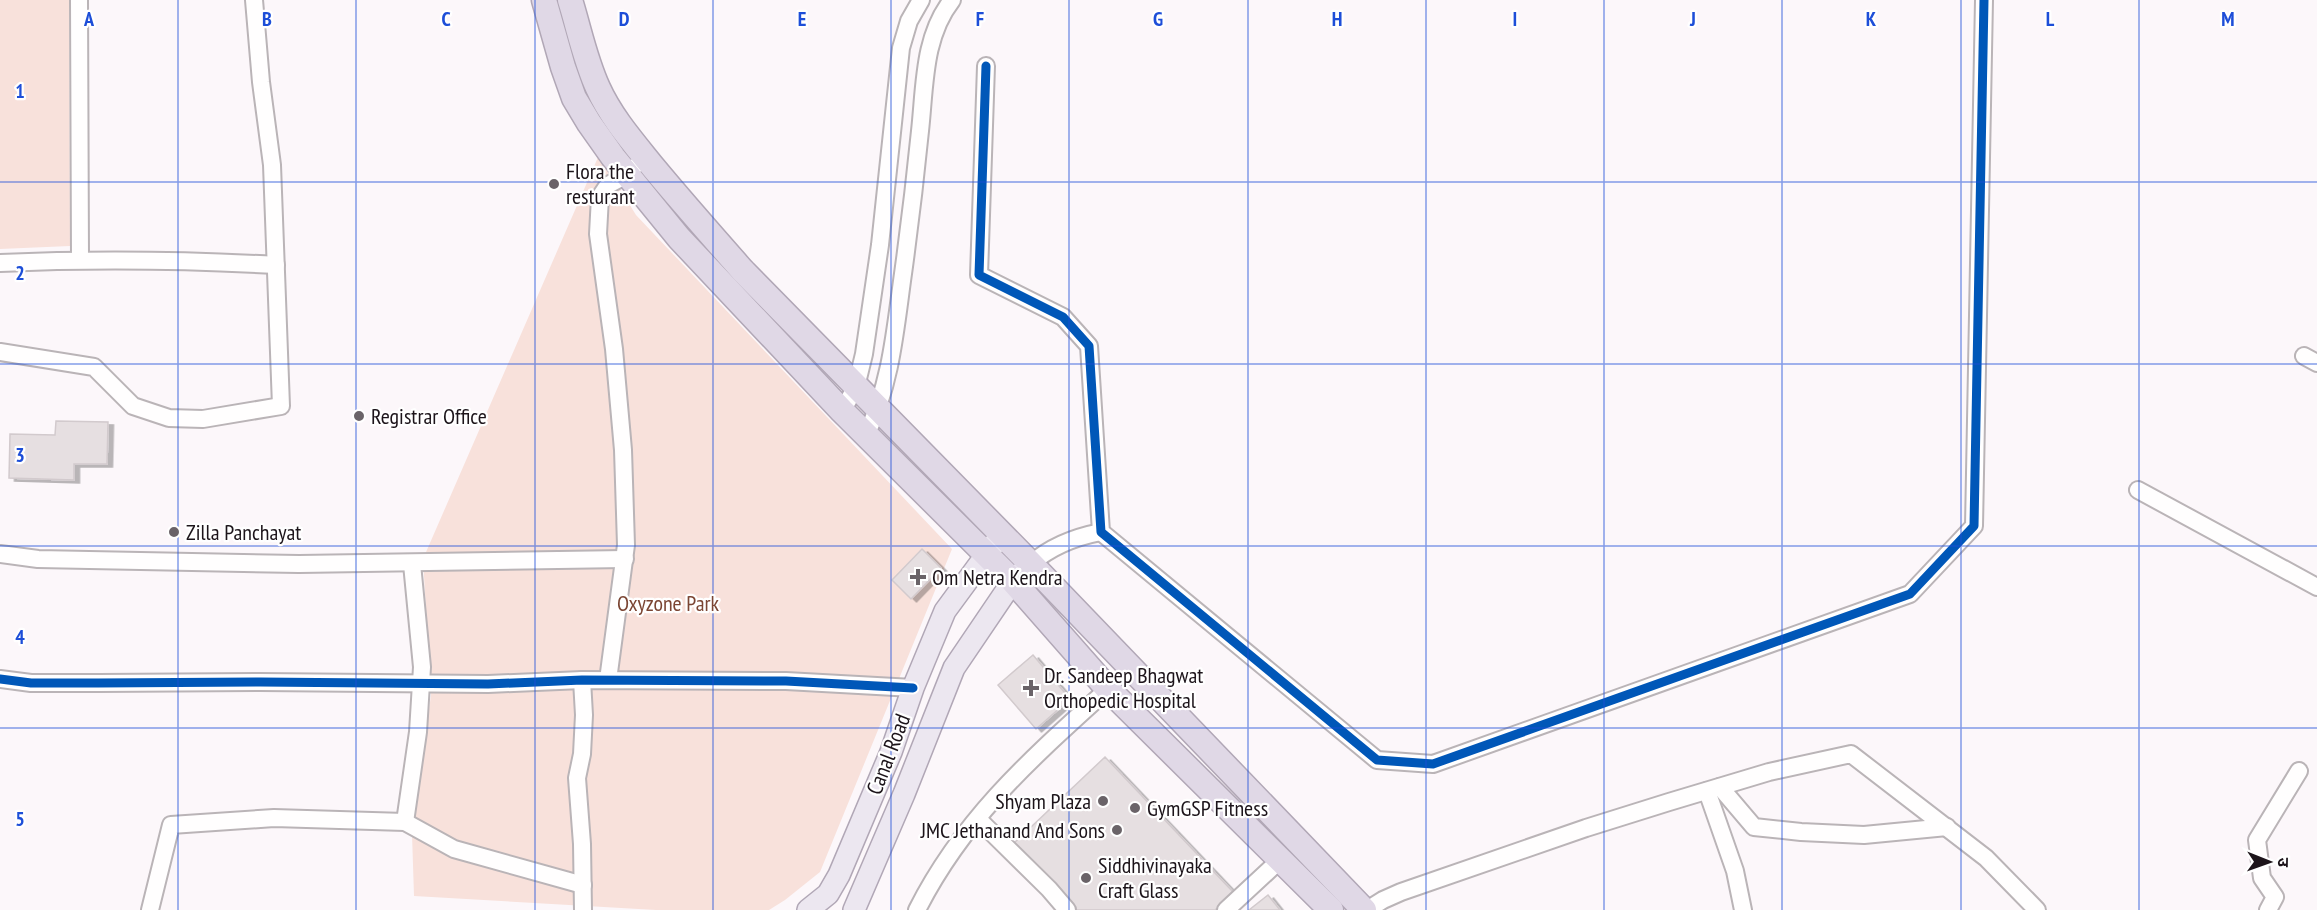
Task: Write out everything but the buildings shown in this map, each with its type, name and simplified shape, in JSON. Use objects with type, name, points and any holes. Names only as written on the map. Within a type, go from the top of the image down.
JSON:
[{"type":"highway","points":[[544,0],[574,98],[589,123],[627,175],[710,272],[842,411],[1013,581],[1108,689],[1331,910]]},
{"type":"highway","points":[[570,0],[587,59],[598,88],[610,110],[644,156],[736,263],[1366,910]]},
{"type":"main road","name":"Canal Road","points":[[808,910],[828,894],[839,875],[891,752],[913,688],[945,611],[986,553],[1002,535]]},
{"type":"main road","name":"Canal Road","points":[[854,910],[904,794],[954,668],[1013,581],[1031,564]]},
{"type":"street","points":[[79,0],[80,260]]},
{"type":"street","points":[[0,352],[94,367],[133,406],[169,418],[203,419],[281,406],[273,165],[261,82],[254,0]]},
{"type":"street","points":[[842,411],[856,387],[864,354],[901,48],[909,21],[921,0]]},
{"type":"street","points":[[866,435],[879,409],[890,364],[926,65],[936,28],[952,0]]},
{"type":"street","points":[[986,66],[979,275],[1063,317],[1089,346],[1101,532],[1377,760],[1433,764],[1910,594],[1974,526],[1984,0]]},
{"type":"street","points":[[608,681],[626,545],[623,450],[614,349],[598,234],[600,197],[608,185],[627,175],[644,156]]},
{"type":"street","points":[[0,263],[177,260],[276,265]]},
{"type":"street","points":[[2138,490],[2317,587]]},
{"type":"street","points":[[1031,564],[1044,552],[1079,536],[1101,532]]},
{"type":"street","points":[[0,554],[38,559],[192,563],[412,564],[625,559]]},
{"type":"street","points":[[405,822],[418,732],[422,667],[412,564]]},
{"type":"street","points":[[0,678],[42,683],[488,684],[582,680],[786,681],[913,688]]},
{"type":"street","points":[[582,680],[584,715],[582,754],[577,777],[583,910]]},
{"type":"street","points":[[917,910],[934,877],[995,795],[1108,689]]},
{"type":"street","points":[[1366,910],[1401,892],[1586,828],[1769,772],[1851,754],[1986,858],[2037,910]]},
{"type":"street","points":[[2268,910],[2275,897],[2262,878],[2257,840],[2299,771]]},
{"type":"street","points":[[1714,789],[1754,827],[1864,835],[1947,827]]},
{"type":"street","points":[[1714,789],[1743,910]]},
{"type":"street","points":[[150,910],[171,825],[274,818],[405,822],[454,849],[583,885]]},
{"type":"street","points":[[978,819],[1049,889],[1067,910]]},
{"type":"street","points":[[1226,910],[1280,860]]},
{"type":"green space","points":[[0,0],[69,0],[70,246],[0,249]]},
{"type":"green space","name":"Oxyzone Park","points":[[599,155],[636,215],[952,549],[820,872],[769,910],[656,910],[414,896],[412,834],[431,695],[423,559]]},
{"type":"cycle path","points":[[986,66],[979,275],[1063,317],[1089,346],[1101,532],[1377,760],[1433,764],[1910,594],[1974,526],[1984,0]]},
{"type":"cycle path","points":[[0,679],[31,683],[488,684],[582,680],[786,681],[913,688]]},
{"type":"place","name":"Flora the resturant","points":[[554,184]]},
{"type":"place","name":"Registrar Office","points":[[359,416]]},
{"type":"place","name":"Zilla Panchayat","points":[[174,532]]},
{"type":"place","name":"Om Netra Kendra","points":[[918,577]]},
{"type":"place","name":"Dr. Sandeep Bhagwat Orthopedic Hospital","points":[[1031,688]]},
{"type":"place","name":"Shyam Plaza","points":[[1103,801]]},
{"type":"place","name":"GymGSP Fitness","points":[[1135,808]]},
{"type":"place","name":"JMC Jethanand And Sons","points":[[1117,830]]},
{"type":"place","name":"Siddhivinayaka Craft Glass","points":[[1086,878]]}]
